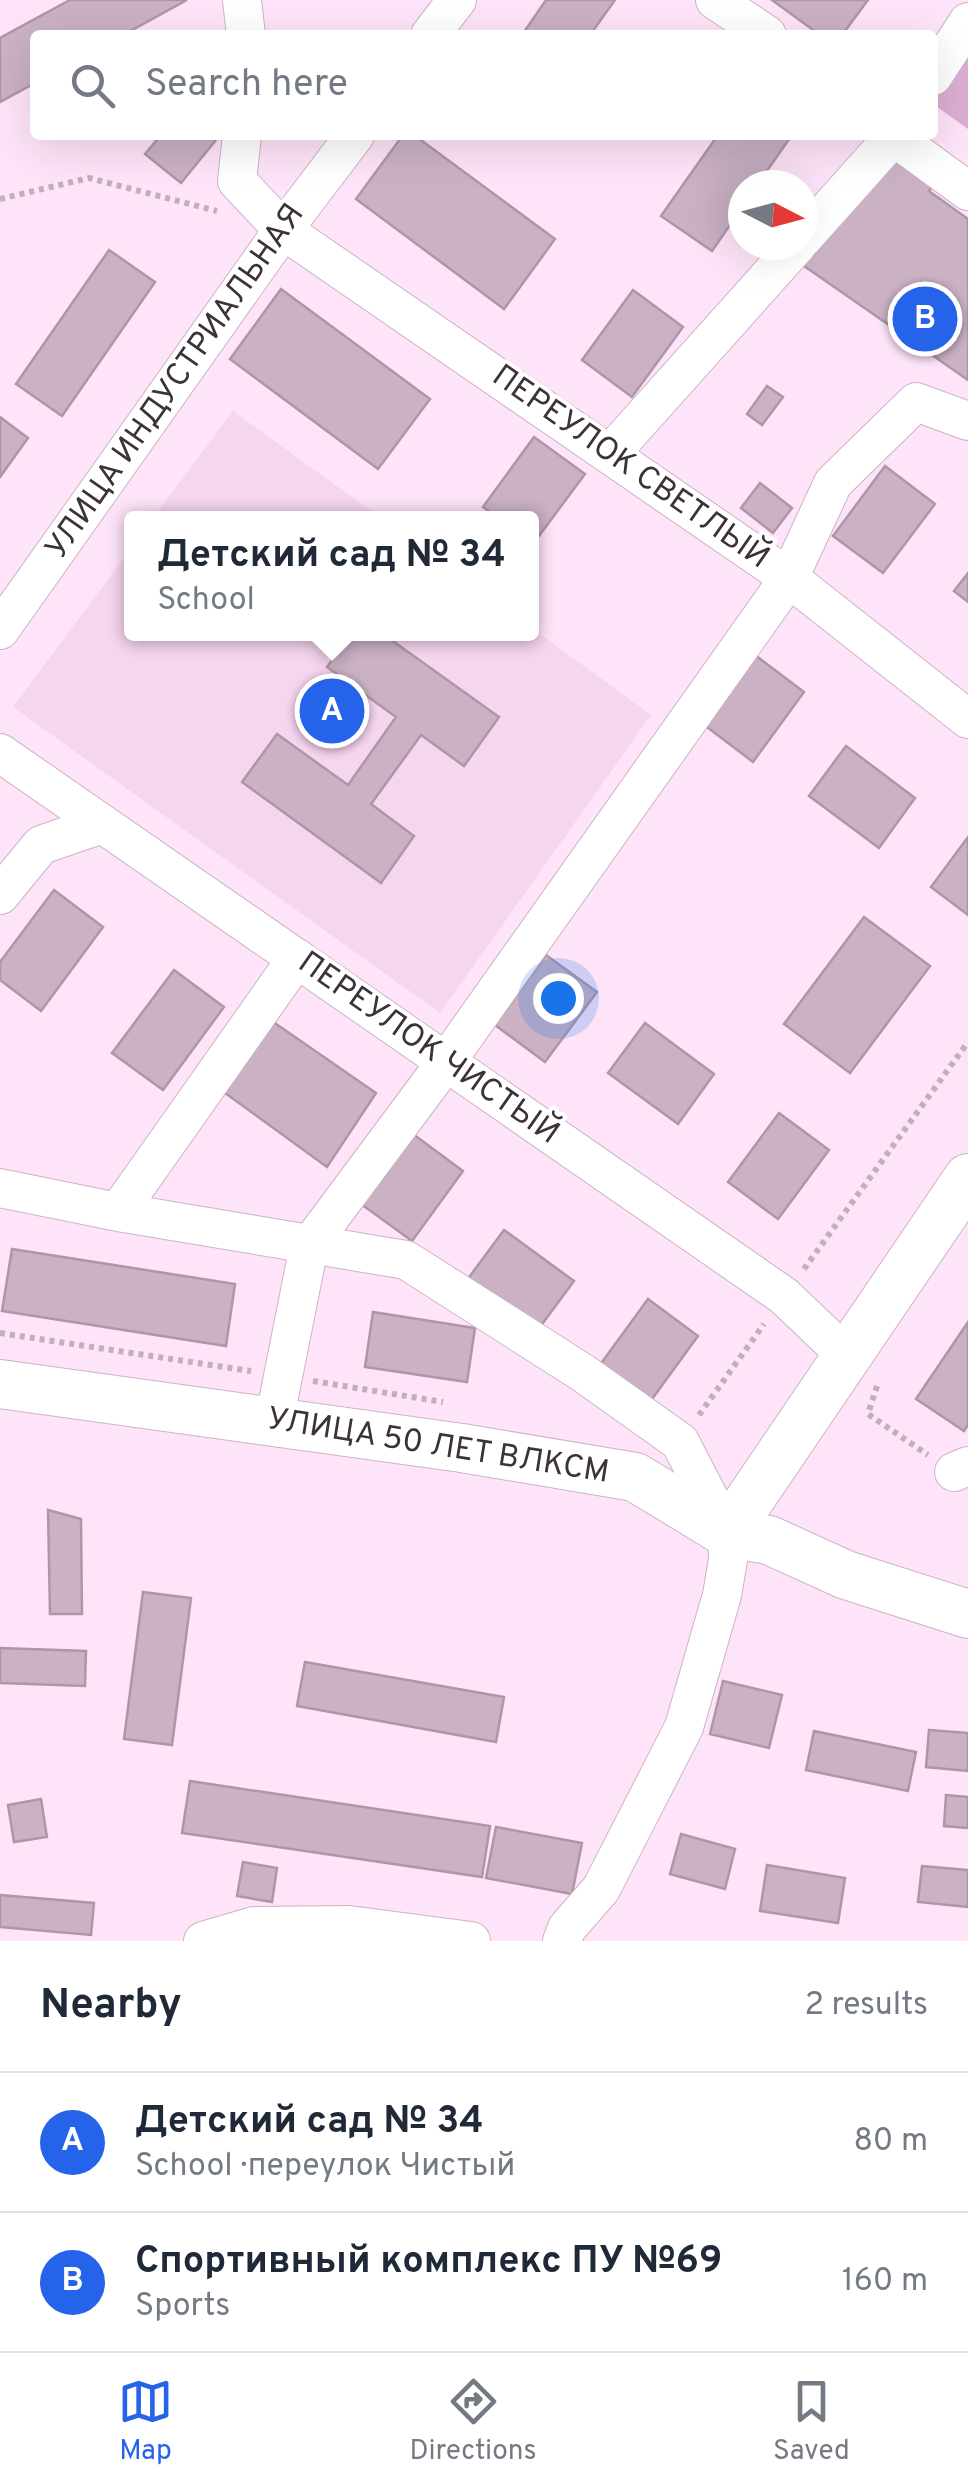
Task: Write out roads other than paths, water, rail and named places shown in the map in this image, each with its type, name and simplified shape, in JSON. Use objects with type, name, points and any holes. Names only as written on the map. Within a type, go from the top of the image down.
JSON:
[{"type":"main road","points":[[726,1533],[862,1370],[968,1178]]},
{"type":"main road","name":"УЛИЦА 50 ЛЕТ ВЛКСМ","points":[[0,1384],[635,1477],[726,1533],[769,1540],[846,1575],[968,1614]]},
{"type":"street","points":[[242,0],[245,30]]},
{"type":"street","points":[[434,30],[457,0]]},
{"type":"street","points":[[715,0],[760,30]]},
{"type":"street","points":[[938,68],[968,22]]},
{"type":"street","name":"ПЕРЕУЛОК СВЕТЛЫЙ","points":[[242,140],[238,181],[283,230],[789,578],[968,719]]},
{"type":"street","name":"УЛИЦА ИНДУСТРИАЛЬНАЯ","points":[[0,630],[283,230],[351,140]]},
{"type":"street","points":[[818,221],[890,140]]},
{"type":"street","points":[[899,140],[968,191]]},
{"type":"street","points":[[610,454],[784,260]]},
{"type":"street","points":[[274,1422],[309,1246],[446,1062],[789,578],[833,483],[916,402],[968,421]]},
{"type":"street","name":"ПЕРЕУЛОК ЧИСТЫЙ","points":[[0,753],[784,1296],[862,1370]]},
{"type":"street","points":[[0,895],[41,845],[102,824]]},
{"type":"street","points":[[118,1212],[297,958]]},
{"type":"street","points":[[0,1188],[309,1246],[406,1260],[680,1442],[726,1533],[728,1560],[722,1595],[684,1727],[600,1889],[567,1928],[562,1941]]},
{"type":"street","points":[[203,1941],[254,1926],[349,1924],[471,1941]]},
{"type":"place","name":"Спортивный комплекс ПУ №69","points":[[925,319]]},
{"type":"place","name":"Детский сад № 34","points":[[332,711]]}]
